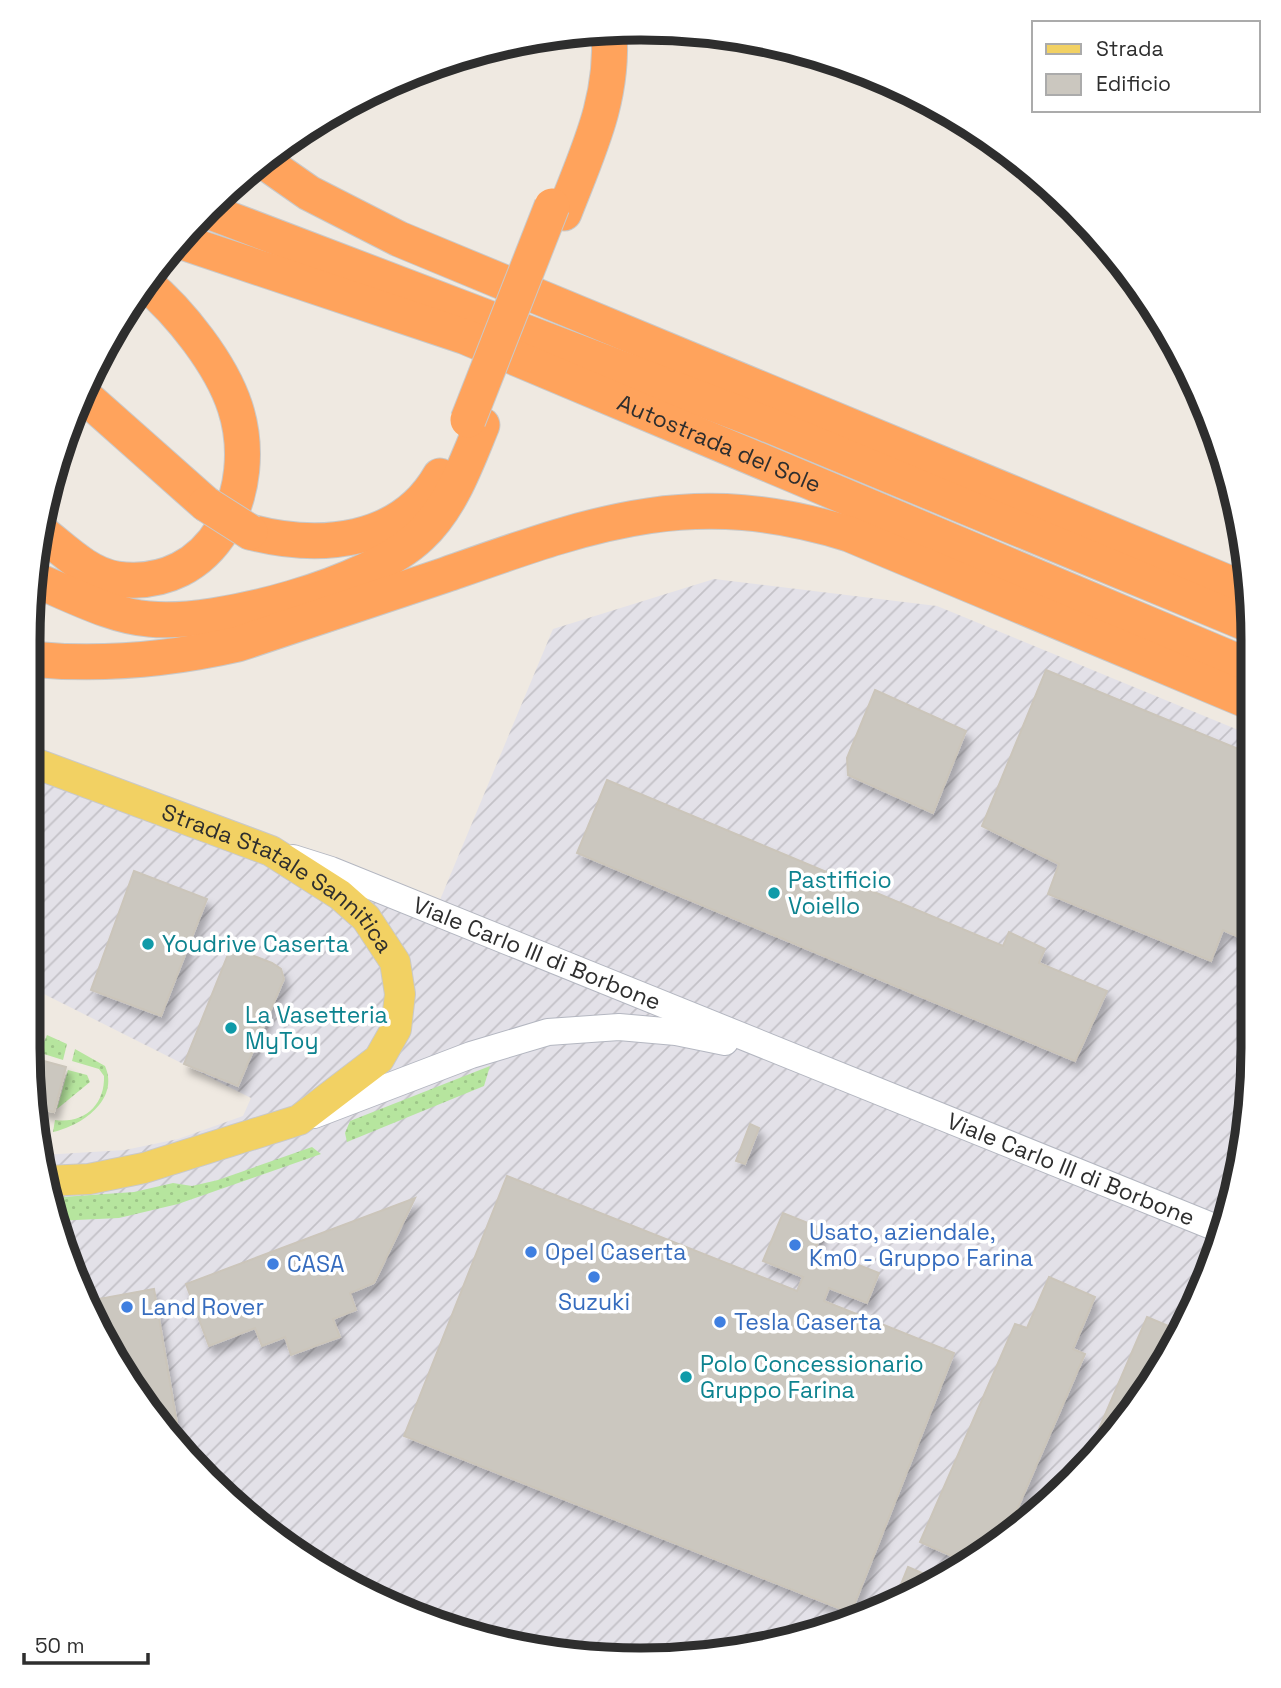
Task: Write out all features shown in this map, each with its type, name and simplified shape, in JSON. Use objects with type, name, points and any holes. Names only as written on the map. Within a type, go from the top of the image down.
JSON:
[{"type":"highway","points":[[43,583],[146,619],[210,618],[295,596],[377,566],[401,553],[421,535],[442,511],[464,470],[475,422],[558,209],[607,95],[611,61],[610,42]]},
{"type":"highway","points":[[558,209],[592,98],[592,43]]},
{"type":"highway","points":[[272,167],[309,193],[399,239],[1238,587]]},
{"type":"highway","name":"Autostrada del Sole","points":[[217,215],[764,423],[1240,621]]},
{"type":"highway","name":"Autostrada del Sole","points":[[189,245],[466,338],[1241,663]]},
{"type":"highway","points":[[49,539],[82,565],[114,579],[144,580],[167,576],[190,565],[218,537],[235,506],[242,472],[235,408],[216,368],[192,333],[153,291]]},
{"type":"highway","points":[[90,401],[206,504],[250,532],[283,541],[326,543],[359,537],[416,507],[437,481],[475,422]]},
{"type":"highway","points":[[40,660],[70,663],[122,662],[193,655],[238,645],[570,531],[659,513],[704,510],[803,519],[849,534],[1241,698]]},
{"type":"main road","name":"Strada Statale Sannitica","points":[[40,765],[271,851],[340,895],[366,918],[395,962],[400,995],[396,1029],[379,1059],[299,1120],[144,1168],[89,1179],[56,1181]]},
{"type":"main road","name":"Viale Carlo III di Borbone","points":[[271,851],[331,870],[1213,1227]]},
{"type":"main road","name":"Viale Carlo III di Borbone","points":[[299,1120],[471,1055],[548,1032],[618,1027],[676,1032],[802,1061]]},
{"type":"shaded area","points":[[714,579],[937,606],[1241,731],[1241,1048],[1236,1126],[1220,1203],[1209,1240],[1179,1313],[1140,1381],[1117,1413],[1065,1472],[1006,1524],[974,1547],[906,1586],[833,1616],[758,1636],[719,1643],[640,1648],[562,1643],[523,1636],[448,1616],[411,1602],[375,1586],[307,1547],[275,1524],[216,1472],[164,1413],[141,1381],[102,1313],[86,1277],[72,1240],[52,1165],[50,1155],[125,1150],[178,1139],[243,1116],[251,1098],[40,992],[40,778],[149,823],[432,919],[553,629]]},
{"type":"green space","points":[[47,1035],[67,1044],[63,1060],[40,1053],[40,1043],[43,1044]]},
{"type":"green space","points":[[75,1049],[105,1066],[107,1090],[103,1100],[86,1117],[53,1132],[55,1120],[75,1119],[84,1115],[97,1104],[101,1096],[104,1076],[99,1069],[72,1061]]},
{"type":"green space","points":[[490,1066],[484,1086],[347,1142],[345,1133],[350,1121]]},
{"type":"green space","points":[[68,1070],[87,1075],[90,1082],[57,1109]]},
{"type":"green space","points":[[312,1147],[321,1154],[178,1204],[119,1218],[66,1220],[60,1197],[134,1192],[173,1183],[192,1186],[218,1180]]},
{"type":"building","points":[[1046,670],[1241,750],[1241,938],[1223,930],[1211,961],[1048,894],[1059,864],[982,826]]},
{"type":"building","points":[[875,690],[966,731],[933,813],[848,775],[847,758]]},
{"type":"building","name":"Pastificio Voiello","points":[[607,780],[1003,946],[1009,932],[1045,949],[1039,963],[1107,991],[1075,1061],[577,853]]},
{"type":"building","name":"Youdrive Caserta","points":[[134,871],[207,899],[161,1016],[91,990]]},
{"type":"building","name":"La Vasetteria MyToy","points":[[231,947],[272,963],[281,969],[284,979],[238,1086],[184,1064]]},
{"type":"building","points":[[41,1060],[66,1067],[54,1112],[44,1110]]},
{"type":"building","points":[[750,1124],[759,1128],[745,1164],[736,1161]]},
{"type":"building","name":"Polo Concessionario Gruppo Farina","points":[[507,1176],[797,1291],[803,1277],[763,1261],[783,1213],[823,1229],[816,1248],[879,1273],[867,1303],[829,1288],[824,1301],[954,1353],[853,1609],[846,1611],[404,1436]]},
{"type":"building","points":[[415,1198],[374,1283],[350,1293],[356,1310],[333,1319],[340,1337],[291,1355],[285,1337],[262,1346],[255,1328],[209,1346],[186,1284]]},
{"type":"building","points":[[1049,1277],[1095,1297],[1073,1349],[1085,1354],[1013,1518],[956,1558],[920,1542],[1015,1324],[1027,1328]]},
{"type":"building","points":[[154,1289],[177,1423],[173,1424],[141,1381],[96,1300]]},
{"type":"building","points":[[1147,1317],[1171,1327],[1140,1381],[1094,1441]]},
{"type":"building","points":[[908,1567],[926,1575],[906,1586],[899,1589]]},
{"type":"place","name":"Pastificio Voiello","points":[[774,893]]},
{"type":"place","name":"Youdrive Caserta","points":[[148,944]]},
{"type":"place","name":"La Vasetteria MyToy","points":[[231,1028]]},
{"type":"place","name":"Usato, aziendale, Km0 - Gruppo Farina","points":[[795,1245]]},
{"type":"place","name":"Opel Caserta","points":[[531,1252]]},
{"type":"place","name":"CASA","points":[[273,1264]]},
{"type":"place","name":"Suzuki","points":[[594,1277]]},
{"type":"place","name":"Land Rover","points":[[127,1307]]},
{"type":"place","name":"Tesla Caserta","points":[[720,1322]]},
{"type":"place","name":"Polo Concessionario Gruppo Farina","points":[[686,1377]]}]
